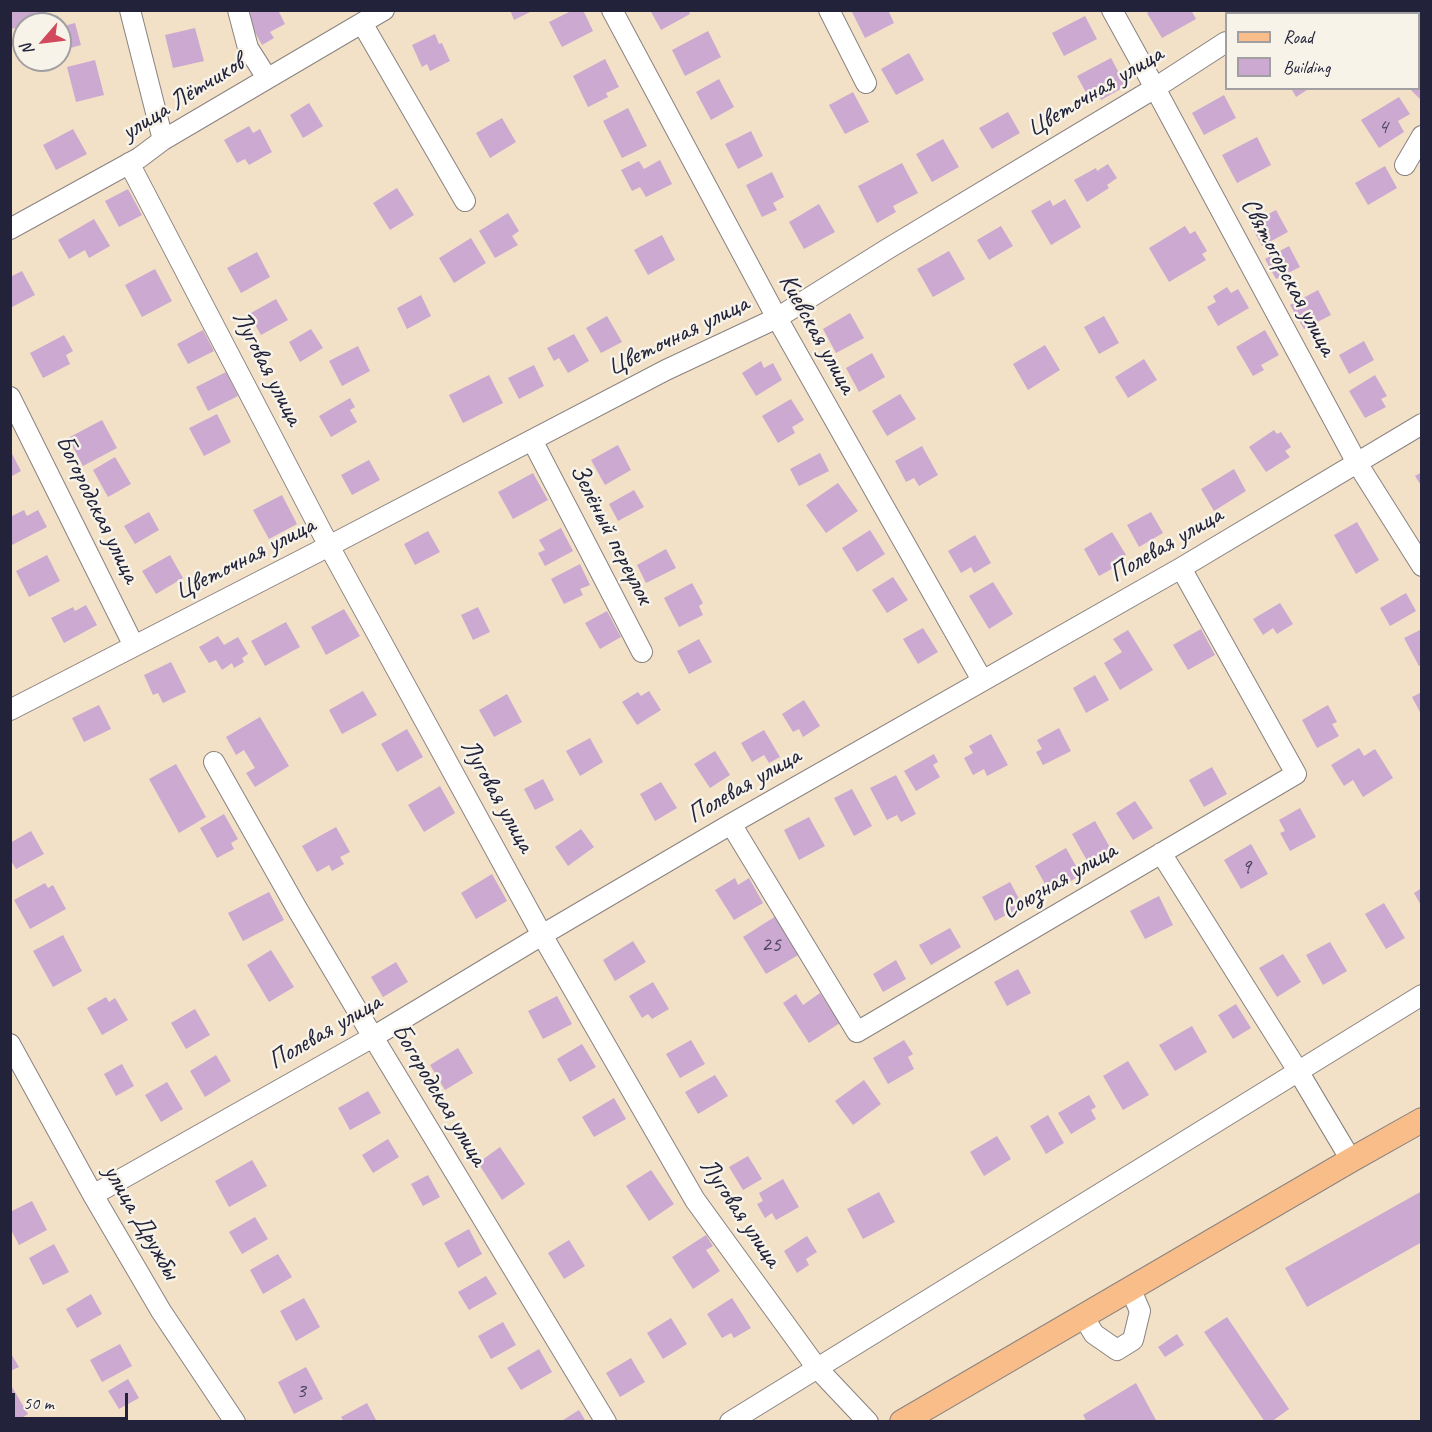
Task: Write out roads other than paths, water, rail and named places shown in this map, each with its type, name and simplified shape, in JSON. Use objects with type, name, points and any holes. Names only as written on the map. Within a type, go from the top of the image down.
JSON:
[{"type":"main road","points":[[902,1422],[1422,1120]]},
{"type":"street","points":[[130,10],[163,140]]},
{"type":"street","points":[[238,10],[248,48],[267,78]]},
{"type":"street","name":"улица Лётчиков","points":[[10,229],[139,158],[163,140],[384,10]]},
{"type":"street","name":"Киевская улица","points":[[612,10],[777,318],[982,680]]},
{"type":"street","points":[[829,10],[866,83]]},
{"type":"street","name":"Святогорская улица","points":[[1112,10],[1357,463],[1422,566]]},
{"type":"street","points":[[362,23],[465,201]]},
{"type":"street","name":"Цветочная улица","points":[[10,710],[666,370],[777,318],[1225,43]]},
{"type":"street","points":[[1405,165],[1422,136]]},
{"type":"street","name":"Луговая улица","points":[[129,163],[329,546],[542,935],[695,1200],[817,1368],[868,1422]]},
{"type":"street","name":"Богородская улица","points":[[10,397],[134,646]]},
{"type":"street","name":"Полевая улица","points":[[93,1195],[373,1036],[731,824],[1181,568],[1422,424]]},
{"type":"street","name":"Зелёный переулок","points":[[532,440],[642,652]]},
{"type":"street","name":"Союзная улица","points":[[731,824],[857,1032],[1296,774],[1181,568]]},
{"type":"street","name":"Богородская улица","points":[[214,762],[373,1036],[606,1422]]},
{"type":"street","points":[[1161,853],[1351,1160]]},
{"type":"street","points":[[730,1422],[1422,995]]},
{"type":"street","name":"улица Дружбы","points":[[10,1044],[93,1195],[161,1311],[235,1422]]},
{"type":"street","points":[[1083,1316],[1094,1334],[1117,1350],[1133,1340],[1140,1311],[1130,1288]]}]
